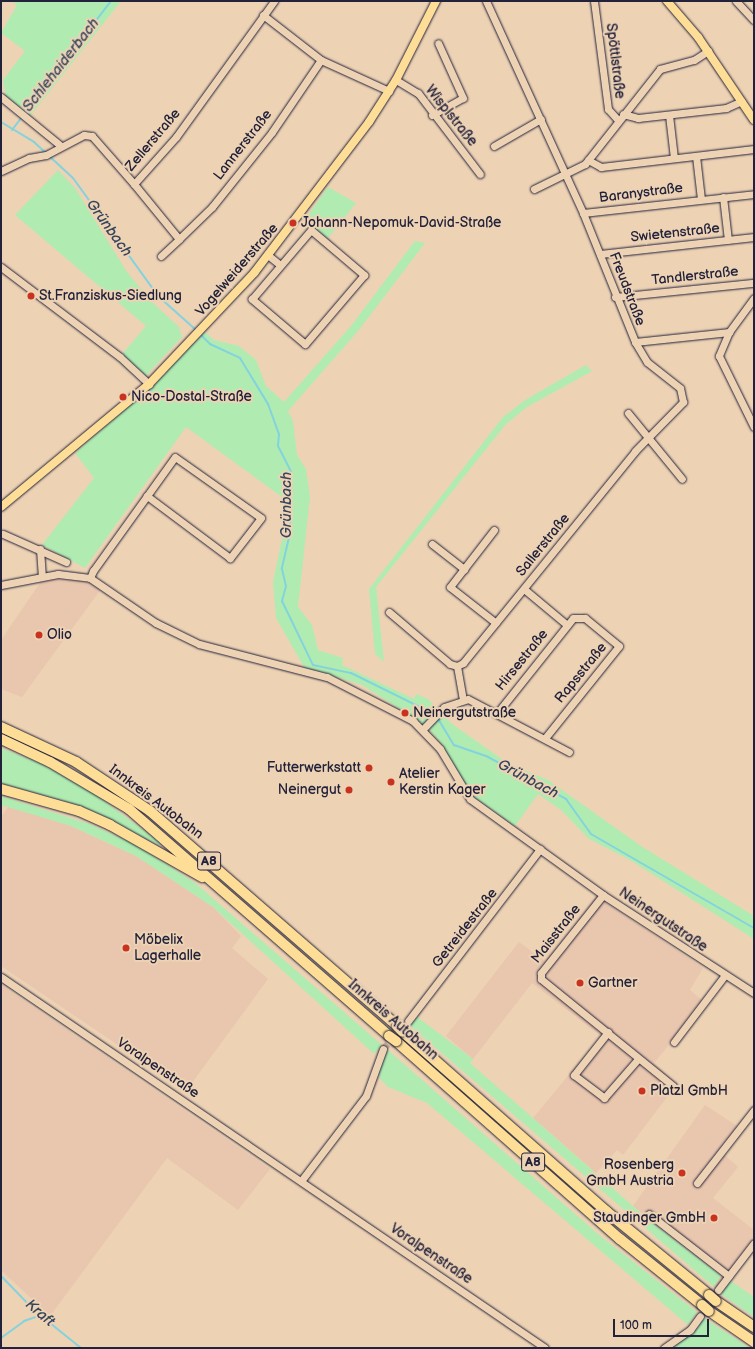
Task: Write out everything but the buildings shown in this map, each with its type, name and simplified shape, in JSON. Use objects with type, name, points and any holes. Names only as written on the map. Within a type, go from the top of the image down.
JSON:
[{"type":"highway","name":"Innkreis Autobahn","points":[[1,727],[76,762],[150,811],[612,1216],[754,1327]]},
{"type":"highway","name":"Innkreis Autobahn","points":[[1,740],[50,762],[110,796],[160,833],[704,1311],[754,1342]]},
{"type":"highway","points":[[1,788],[79,811],[110,825],[225,891]]},
{"type":"main road","name":"Vogelweiderstraße","points":[[1,507],[149,384],[202,330],[269,256],[389,91],[436,1]]},
{"type":"main road","points":[[667,1],[708,51],[754,120]]},
{"type":"street","name":"Zellerstraße","points":[[1,171],[29,158],[49,154],[61,146],[84,135],[92,136],[134,184],[176,137],[274,1]]},
{"type":"street","name":"Freudstraße","points":[[486,1],[583,213],[600,254],[615,297],[635,342],[729,332]]},
{"type":"street","name":"Spöttlstraße","points":[[594,1],[608,109],[618,120]]},
{"type":"street","points":[[736,1],[754,20]]},
{"type":"street","points":[[263,16],[321,60],[389,91]]},
{"type":"street","points":[[432,115],[463,98],[438,43]]},
{"type":"street","points":[[534,189],[566,175],[588,160],[618,120],[660,69],[694,60],[708,51]]},
{"type":"street","name":"Lannerstraße","points":[[161,256],[212,207],[272,132],[321,60]]},
{"type":"street","name":"Wisplstraße","points":[[396,80],[418,93],[432,115],[480,174]]},
{"type":"street","points":[[1,97],[16,113],[27,119],[61,146]]},
{"type":"street","points":[[623,114],[634,118],[669,115],[726,108],[742,102]]},
{"type":"street","points":[[669,115],[674,158]]},
{"type":"street","points":[[494,146],[541,119]]},
{"type":"street","points":[[588,160],[601,167],[754,148]]},
{"type":"street","name":"Baranystraße","points":[[696,156],[701,199]]},
{"type":"street","points":[[134,184],[179,239]]},
{"type":"street","name":"Baranystraße","points":[[583,213],[754,194]]},
{"type":"street","name":"Swietenstraße","points":[[723,197],[728,240]]},
{"type":"street","points":[[311,230],[364,275],[305,344],[252,299],[280,266],[311,230]]},
{"type":"street","name":"Swietenstraße","points":[[600,254],[754,237]]},
{"type":"street","points":[[269,256],[280,266]]},
{"type":"street","points":[[1,267],[120,357],[149,384]]},
{"type":"street","name":"Tandlerstraße","points":[[615,297],[754,283]]},
{"type":"street","points":[[754,298],[729,332],[719,356],[754,427]]},
{"type":"street","name":"Sallerstraße","points":[[457,666],[496,623],[649,438],[684,398],[680,388],[647,362],[635,342]]},
{"type":"street","points":[[628,413],[682,479]]},
{"type":"street","points":[[90,578],[147,496],[175,457],[261,518],[230,558],[147,496]]},
{"type":"street","points":[[494,530],[450,587],[496,623]]},
{"type":"street","points":[[3,534],[40,549],[66,562]]},
{"type":"street","points":[[432,544],[464,568]]},
{"type":"street","points":[[40,549],[42,576]]},
{"type":"street","name":"Neinergutstraße","points":[[1,585],[42,576],[74,574],[90,578],[156,623],[199,644],[327,677],[423,729],[470,799],[603,895],[725,976],[754,993]]},
{"type":"street","name":"Hirsestraße","points":[[524,589],[567,625]]},
{"type":"street","points":[[389,612],[457,666],[464,699]]},
{"type":"street","name":"Hirsestraße","points":[[498,712],[567,625],[578,616]]},
{"type":"street","name":"Rapsstraße","points":[[544,738],[619,646],[578,616]]},
{"type":"street","points":[[423,729],[438,712],[464,699],[498,712],[569,752]]},
{"type":"street","name":"Getreidestraße","points":[[408,1021],[540,849]]},
{"type":"street","name":"Maisstraße","points":[[603,895],[541,973],[541,979],[673,1086]]},
{"type":"street","name":"Voralpenstraße","points":[[1,976],[546,1348]]},
{"type":"street","points":[[674,1042],[725,976]]},
{"type":"street","points":[[608,1032],[574,1075],[604,1098],[638,1059]]},
{"type":"street","points":[[301,1181],[366,1096],[374,1076],[377,1059],[383,1049]]},
{"type":"street","points":[[697,1183],[754,1110]]},
{"type":"street","points":[[649,1214],[729,1276]]},
{"type":"street","points":[[715,1296],[754,1243]]},
{"type":"street","points":[[664,1348],[690,1330],[704,1311]]},
{"type":"shaded area","points":[[62,578],[81,579],[101,589],[22,697],[1,689],[1,640],[42,580]]},
{"type":"shaded area","points":[[9,806],[71,826],[136,856],[213,907],[241,936],[232,948],[268,979],[186,1091],[1,966],[1,817]]},
{"type":"shaded area","points":[[596,896],[703,968],[690,990],[704,1002],[654,1063],[677,1084],[623,1155],[617,1150],[596,1173],[533,1118],[601,1036],[532,983],[473,1059],[446,1036],[519,942],[545,961]]},
{"type":"shaded area","points":[[1,985],[270,1169],[238,1210],[167,1158],[50,1316],[1,1270]]},
{"type":"shaded area","points":[[705,1105],[740,1128],[721,1152],[738,1167],[713,1198],[754,1230],[754,1249],[721,1294],[714,1287],[721,1276],[633,1206]]},
{"type":"green space","points":[[11,1],[121,1],[31,115],[6,96],[3,80],[25,51],[1,33],[17,5]]},
{"type":"green space","points":[[58,170],[75,188],[127,272],[153,303],[179,327],[182,337],[141,381],[117,360],[146,326],[15,215]]},
{"type":"green space","points":[[328,187],[356,203],[328,238],[304,221]]},
{"type":"green space","points":[[415,241],[425,243],[358,331],[288,411],[293,421],[297,455],[306,469],[310,497],[298,607],[312,625],[318,650],[343,658],[342,665],[414,699],[416,694],[428,699],[452,724],[509,764],[548,780],[641,846],[754,916],[754,939],[630,860],[589,839],[561,810],[538,794],[515,826],[473,796],[461,782],[442,744],[425,725],[362,685],[304,667],[276,618],[273,582],[283,534],[282,497],[186,427],[85,568],[42,545],[94,478],[75,453],[149,389],[205,332],[214,340],[239,346],[256,360],[266,386],[284,402],[351,326]]},
{"type":"green space","points":[[586,365],[592,371],[527,407],[506,424],[376,587],[384,662],[375,654],[369,589],[503,417],[525,400]]},
{"type":"green space","points":[[1,748],[42,764],[96,795],[161,843],[159,845],[67,802],[1,783]]},
{"type":"green space","points":[[1,796],[90,824],[136,845],[194,882],[382,1045],[374,1054],[213,907],[136,856],[71,826],[1,805]]},
{"type":"green space","points":[[416,1016],[473,1059],[470,1063],[651,1222],[721,1276],[714,1287],[409,1025]]},
{"type":"green space","points":[[388,1050],[598,1234],[697,1312],[688,1325],[427,1103],[388,1087],[380,1079],[378,1068]]},
{"type":"green space","points":[[731,1281],[754,1297],[754,1317],[721,1294]]},
{"type":"green space","points":[[704,1318],[750,1348],[670,1348],[694,1332]]},
{"type":"waterway","name":"Schlehaiderbach","points":[[12,130],[111,1]]},
{"type":"waterway","name":"Grünbach","points":[[1,122],[34,142],[73,178],[158,296],[196,330]]},
{"type":"waterway","name":"Grünbach","points":[[199,333],[210,344],[240,358],[268,404],[279,434],[278,446],[291,472],[290,533],[282,569],[286,586],[282,601],[313,665],[351,673],[434,714]]},
{"type":"waterway","name":"Grünbach","points":[[437,717],[454,745],[488,757],[566,799],[591,834],[754,928]]},
{"type":"waterway","name":"Kraft","points":[[1,1276],[35,1311],[81,1348]]},
{"type":"waterway","points":[[1,1338],[24,1321],[41,1315]]},
{"type":"tunnel","points":[[383,1049],[408,1021]]},
{"type":"tunnel","points":[[700,1316],[718,1290]]},
{"type":"place","name":"Johann-Nepomuk-David-Straße","points":[[293,223]]},
{"type":"place","name":"St.Franziskus-Siedlung","points":[[31,296]]},
{"type":"place","name":"Nico-Dostal-Straße","points":[[123,397]]},
{"type":"place","name":"Olio","points":[[39,635]]},
{"type":"place","name":"Neinergutstraße","points":[[405,713]]},
{"type":"place","name":"Futterwerkstatt","points":[[369,768]]},
{"type":"place","name":"Atelier Kerstin Kager","points":[[391,782]]},
{"type":"place","name":"Neinergut","points":[[349,790]]},
{"type":"place","name":"Möbelix Lagerhalle","points":[[126,948]]},
{"type":"place","name":"Gartner","points":[[580,983]]},
{"type":"place","name":"Platzl GmbH","points":[[642,1091]]},
{"type":"place","name":"Rosenberg GmbH Austria","points":[[682,1173]]},
{"type":"place","name":"Staudinger GmbH","points":[[714,1218]]}]
